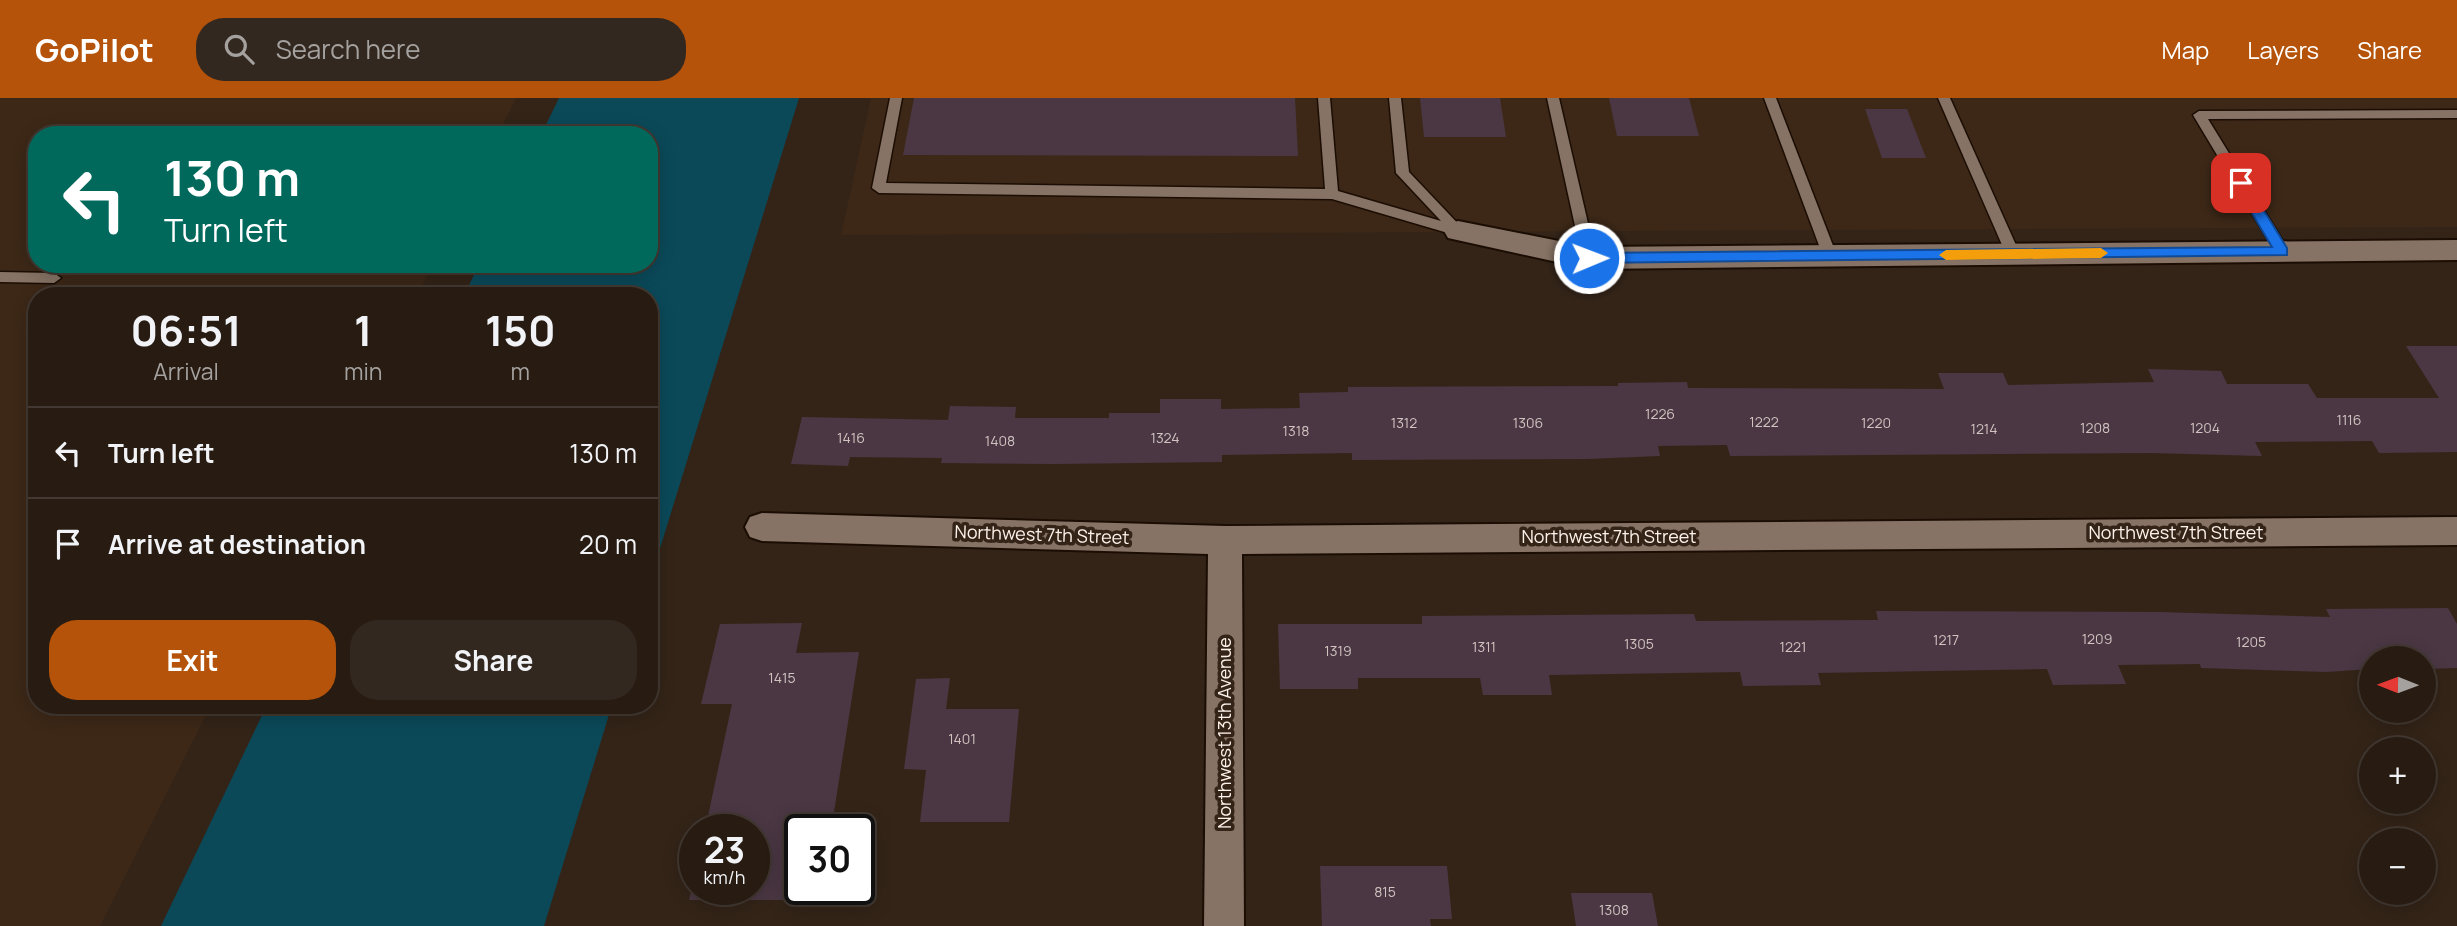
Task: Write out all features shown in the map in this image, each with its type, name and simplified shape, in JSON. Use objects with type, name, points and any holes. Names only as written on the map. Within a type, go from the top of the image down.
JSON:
[{"type":"street","points":[[1458,231],[1589,258],[2457,250]]},
{"type":"street","name":"Northwest 7th Street","points":[[762,527],[1225,540],[2457,531]]},
{"type":"street","name":"Northwest 13th Avenue","points":[[1224,926],[1225,540]]},
{"type":"lane","points":[[896,98],[879,188],[1332,194],[1458,231]]},
{"type":"lane","points":[[1324,98],[1332,194]]},
{"type":"lane","points":[[1395,98],[1403,173],[1458,231]]},
{"type":"lane","points":[[1553,98],[1589,258]]},
{"type":"lane","points":[[1770,98],[1830,256]]},
{"type":"lane","points":[[1944,98],[2013,254]]},
{"type":"lane","points":[[2282,251],[2200,115],[2457,114]]},
{"type":"lane","points":[[0,277],[54,278]]},
{"type":"shaded area","points":[[0,98],[516,98],[502,126],[28,126],[28,273],[428,273],[422,287],[28,287],[28,714],[206,714],[100,926],[0,926]]},
{"type":"shaded area","points":[[871,98],[2457,98],[2457,227],[841,235]]},
{"type":"water","points":[[559,98],[799,98],[658,555],[658,287],[468,287],[475,273],[658,273],[658,126],[545,126]]},
{"type":"water","points":[[263,714],[609,714],[544,926],[161,926]]},
{"type":"building","points":[[914,98],[1295,98],[1298,156],[903,155]]},
{"type":"building","points":[[1420,98],[1500,98],[1506,137],[1424,137]]},
{"type":"building","points":[[1609,98],[1689,98],[1699,136],[1617,136]]},
{"type":"building","points":[[1865,109],[1907,109],[1926,158],[1882,158]]},
{"type":"building","points":[[2406,346],[2457,346],[2457,452],[2379,453],[2372,441],[2255,442],[2262,456],[2152,453],[1730,456],[1727,445],[1658,446],[1660,456],[1587,459],[1352,460],[1352,453],[1222,455],[1222,462],[941,463],[942,458],[850,457],[848,466],[791,464],[802,417],[948,420],[950,406],[1016,407],[1015,418],[1109,418],[1109,413],[1160,413],[1160,399],[1221,399],[1221,409],[1300,408],[1299,393],[1348,392],[1348,387],[1618,386],[1618,383],[1687,382],[1688,388],[1944,389],[1938,373],[2003,373],[2008,385],[2154,382],[2148,369],[2221,371],[2227,384],[2308,384],[2317,398],[2439,398]]},
{"type":"building","points":[[2448,608],[2457,624],[2457,668],[2436,669],[2436,646],[2359,646],[2359,670],[2326,672],[2201,668],[2200,664],[2118,665],[2126,684],[2053,685],[2047,669],[1818,673],[1821,685],[1743,686],[1740,672],[1549,675],[1552,695],[1483,695],[1480,678],[1358,678],[1358,689],[1280,689],[1278,624],[1422,624],[1422,616],[1694,614],[1696,621],[1878,620],[1876,611],[2159,612],[2330,617],[2326,609]]},
{"type":"building","points":[[802,623],[796,653],[859,652],[834,812],[784,814],[784,900],[770,900],[770,814],[708,814],[732,704],[701,704],[720,624]]},
{"type":"building","points":[[950,678],[946,709],[1019,709],[1009,822],[920,822],[926,770],[904,769],[916,679]]},
{"type":"building","points":[[1320,866],[1447,866],[1452,919],[1430,919],[1431,926],[1322,926]]},
{"type":"building","points":[[1571,893],[1652,893],[1658,926],[1576,926]]},
{"type":"slow traffic","points":[[1946,255],[2101,253]]},
{"type":"route","points":[[1589,258],[2282,251],[2241,183]]}]
